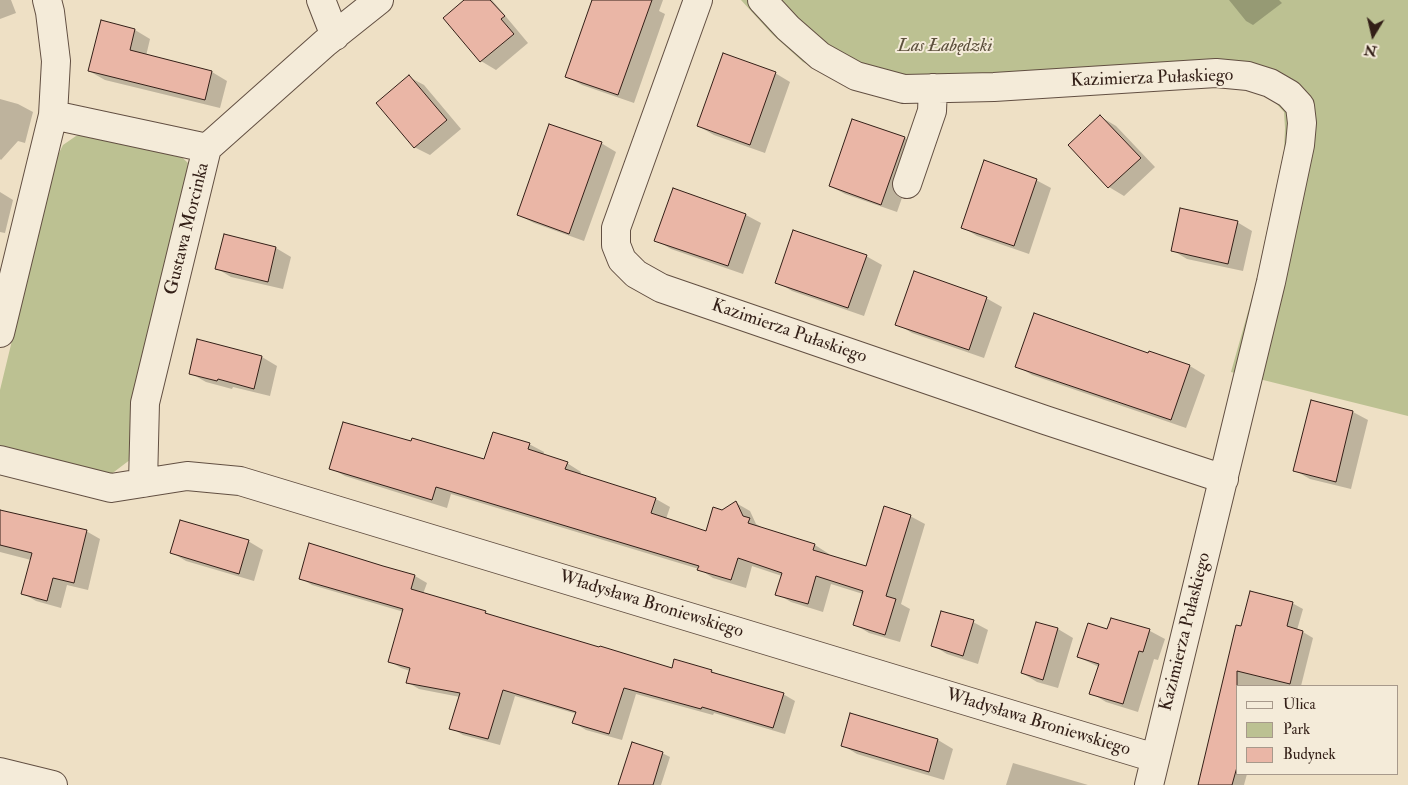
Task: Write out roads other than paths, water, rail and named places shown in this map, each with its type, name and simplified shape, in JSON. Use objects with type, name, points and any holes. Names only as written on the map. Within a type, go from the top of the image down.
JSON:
[{"type":"street","points":[[0,333],[53,115],[56,61],[50,12],[46,0]]},
{"type":"street","points":[[321,0],[335,36]]},
{"type":"street","points":[[207,148],[379,0]]},
{"type":"street","name":"Kazimierza Pułaskiego","points":[[698,0],[616,228],[616,245],[622,260],[636,274],[661,288],[1045,420],[1224,479]]},
{"type":"street","name":"Kazimierza Pułaskiego","points":[[762,0],[788,28],[820,56],[856,76],[904,88],[994,87],[1216,73],[1248,76],[1270,84],[1289,94],[1300,106],[1302,123],[1300,145],[1271,282],[1149,785]]},
{"type":"street","points":[[907,184],[932,111],[933,88]]},
{"type":"street","name":"Gustawa Morcinka","points":[[53,115],[207,148],[145,402],[142,483]]},
{"type":"street","points":[[0,460],[110,488],[142,483]]},
{"type":"street","name":"Władysława Broniewskiego","points":[[142,483],[188,476],[240,481],[1155,758]]},
{"type":"street","points":[[0,772],[53,785]]},
{"type":"park label","name":"Las Łabędzki","points":[[945,47]]}]
